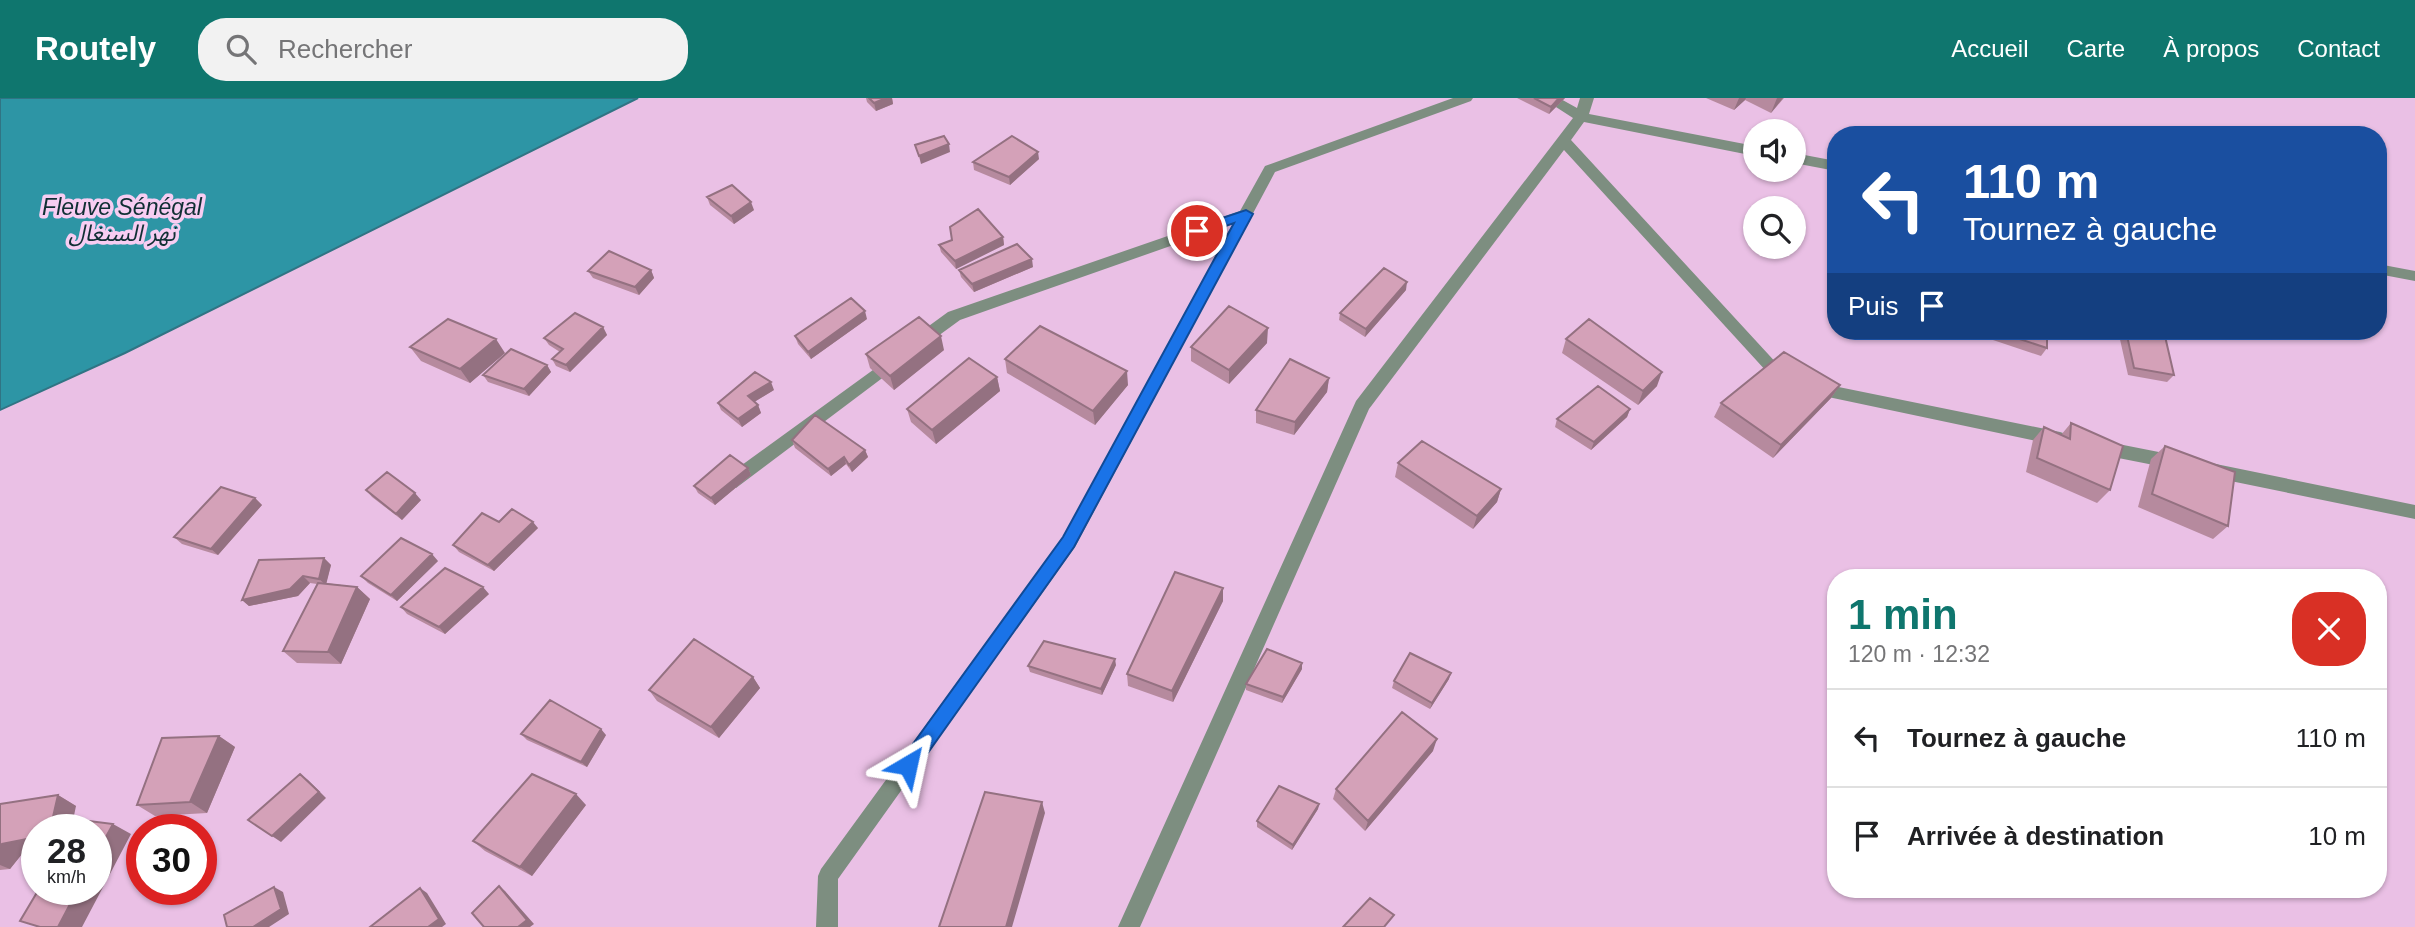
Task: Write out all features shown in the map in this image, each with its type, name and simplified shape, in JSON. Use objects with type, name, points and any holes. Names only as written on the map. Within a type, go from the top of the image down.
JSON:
[{"type":"street","points":[[827,927],[828,876],[1069,542],[1270,169],[1466,98]]},
{"type":"street","points":[[1549,98],[1581,117],[1743,149]]},
{"type":"street","points":[[1129,927],[1362,406],[1564,141],[1581,117],[1587,98]]},
{"type":"street","points":[[1564,141],[1786,383],[2415,512]]},
{"type":"street","points":[[1806,160],[1827,164]]},
{"type":"street","points":[[721,490],[954,316],[1246,214]]},
{"type":"street","points":[[2387,271],[2415,276]]},
{"type":"water","name":"Fleuve Sénégal نهر السنغال","points":[[0,98],[638,98],[125,353],[0,410]]},
{"type":"building","points":[[869,98],[886,98],[874,103]]},
{"type":"building","points":[[1534,98],[1559,98],[1551,107]]},
{"type":"building","points":[[944,136],[949,144],[919,156],[915,145]]},
{"type":"building","points":[[1012,136],[1038,152],[1009,177],[973,162]]},
{"type":"building","points":[[732,185],[751,202],[731,216],[707,197]]},
{"type":"building","points":[[978,209],[1003,237],[955,261],[939,245],[952,240],[950,227]]},
{"type":"building","points":[[1017,244],[1032,259],[972,284],[959,270]]},
{"type":"building","points":[[609,251],[651,270],[635,287],[588,271]]},
{"type":"building","points":[[1384,268],[1407,282],[1366,329],[1340,313]]},
{"type":"building","points":[[851,298],[865,311],[808,352],[795,336]]},
{"type":"building","points":[[1229,306],[1268,328],[1229,370],[1191,347]]},
{"type":"building","points":[[575,313],[603,327],[566,365],[552,359],[563,349],[544,338]]},
{"type":"building","points":[[919,317],[941,336],[890,376],[866,354]]},
{"type":"building","points":[[448,319],[496,339],[460,369],[410,347]]},
{"type":"building","points":[[1589,319],[1662,372],[1643,391],[1566,339]]},
{"type":"building","points":[[1040,326],[1127,371],[1093,411],[1005,359]]},
{"type":"building","points":[[2023,340],[2047,340],[2047,348]]},
{"type":"building","points":[[2128,340],[2166,340],[2174,375],[2134,368]]},
{"type":"building","points":[[511,349],[547,365],[524,389],[483,375]]},
{"type":"building","points":[[1784,352],[1840,385],[1781,445],[1721,403]]},
{"type":"building","points":[[969,358],[997,377],[932,430],[907,409]]},
{"type":"building","points":[[1290,359],[1329,378],[1295,422],[1256,410]]},
{"type":"building","points":[[755,372],[771,382],[748,396],[758,405],[738,419],[718,403]]},
{"type":"building","points":[[1598,386],[1630,409],[1594,442],[1557,419]]},
{"type":"building","points":[[815,415],[865,450],[849,465],[844,457],[828,469],[792,440]]},
{"type":"building","points":[[2071,423],[2123,446],[2110,490],[2037,458],[2044,427],[2070,439]]},
{"type":"building","points":[[1422,441],[1501,489],[1477,516],[1398,463]]},
{"type":"building","points":[[2165,446],[2235,472],[2228,526],[2152,494]]},
{"type":"building","points":[[730,455],[748,468],[711,498],[694,486]]},
{"type":"building","points":[[387,472],[415,493],[396,514],[366,490]]},
{"type":"building","points":[[221,487],[255,498],[211,549],[174,537]]},
{"type":"building","points":[[512,509],[533,522],[488,565],[453,545],[482,513],[499,522]]},
{"type":"building","points":[[401,538],[432,554],[391,595],[361,576]]},
{"type":"building","points":[[324,558],[319,579],[303,576],[290,589],[242,600],[259,560]]},
{"type":"building","points":[[445,568],[483,587],[439,627],[401,607]]},
{"type":"building","points":[[1175,572],[1223,588],[1172,691],[1127,674]]},
{"type":"building","points":[[318,583],[357,587],[328,652],[283,651]]},
{"type":"building","points":[[694,639],[753,677],[711,727],[649,690]]},
{"type":"building","points":[[1044,641],[1115,659],[1101,689],[1028,666]]},
{"type":"building","points":[[1267,649],[1302,663],[1283,697],[1246,684]]},
{"type":"building","points":[[1410,653],[1451,673],[1432,703],[1394,681]]},
{"type":"building","points":[[550,700],[601,729],[581,762],[521,734]]},
{"type":"building","points":[[1402,712],[1437,739],[1368,821],[1336,789]]},
{"type":"building","points":[[219,736],[190,802],[137,805],[162,738]]},
{"type":"building","points":[[300,774],[319,792],[272,836],[248,820]]},
{"type":"building","points":[[532,774],[576,794],[520,867],[473,841]]},
{"type":"building","points":[[1279,786],[1319,804],[1293,845],[1257,821]]},
{"type":"building","points":[[985,792],[1042,802],[1006,927],[939,927]]},
{"type":"building","points":[[58,795],[54,814],[21,814],[21,840],[2,844],[0,847],[0,804]]},
{"type":"building","points":[[499,886],[527,920],[518,927],[484,927],[472,913]]},
{"type":"building","points":[[274,887],[281,909],[253,927],[227,927],[224,915]]},
{"type":"building","points":[[420,888],[439,919],[428,927],[370,927]]},
{"type":"building","points":[[1370,898],[1394,915],[1384,927],[1343,927]]},
{"type":"building","points":[[30,905],[70,905],[58,927],[40,927],[20,921]]},
{"type":"route","points":[[908,765],[1069,542],[1246,214],[1197,231]]}]
